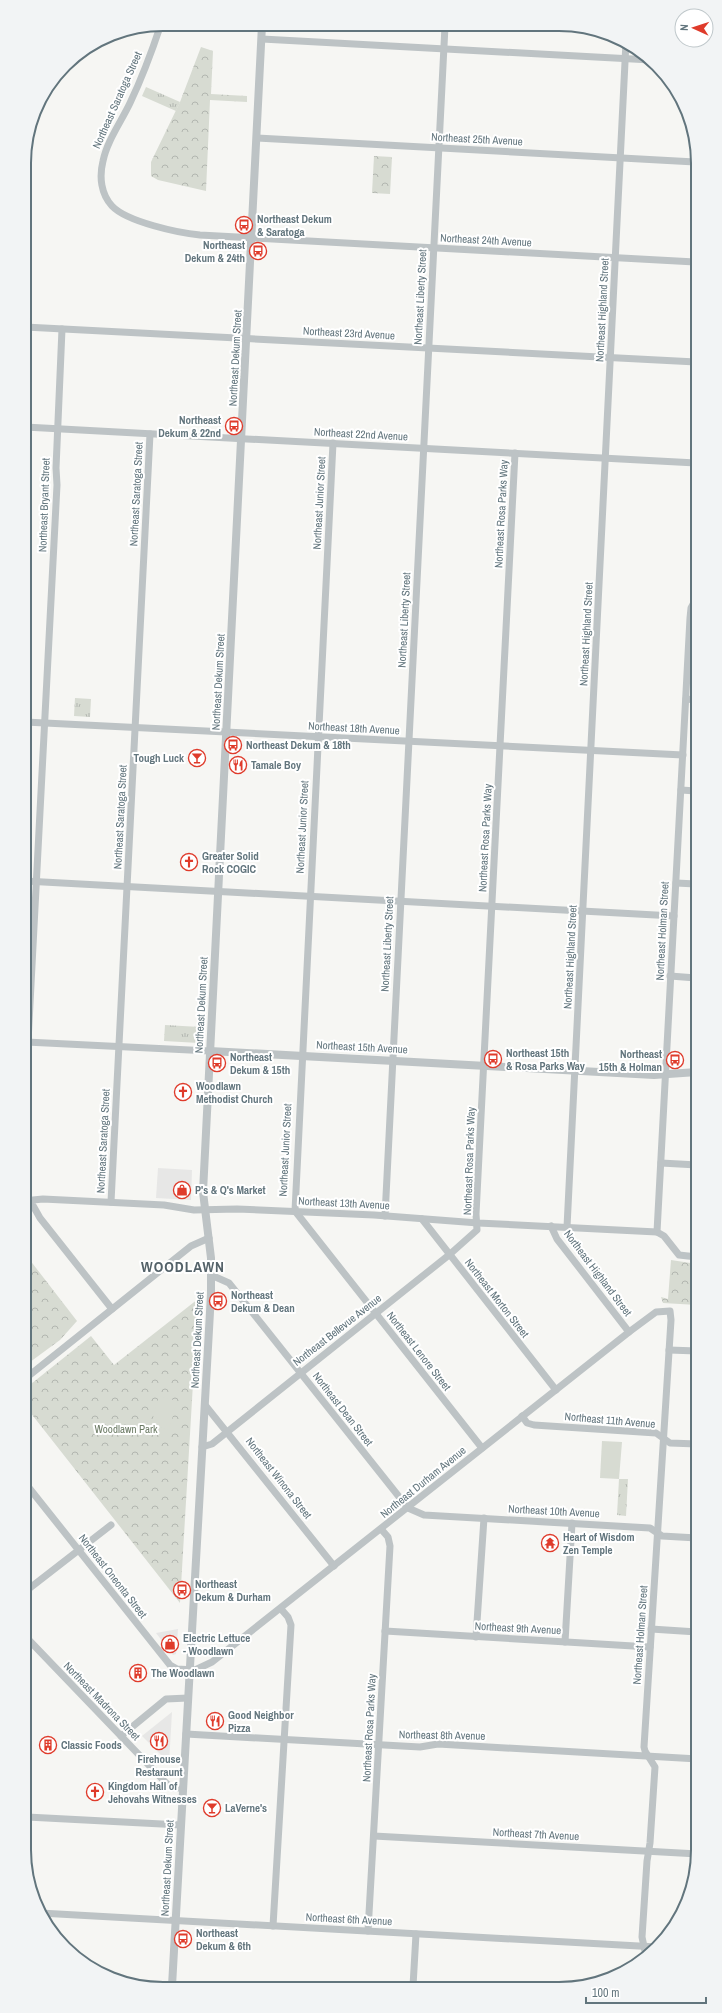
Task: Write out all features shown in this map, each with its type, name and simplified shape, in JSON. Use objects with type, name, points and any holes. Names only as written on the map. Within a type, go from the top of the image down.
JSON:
[{"type":"street","name":"Northeast Saratoga Street","points":[[158,31],[140,82],[103,160],[101,183],[104,192],[113,208],[155,226],[186,234],[252,238]]},
{"type":"street","name":"Northeast Dekum Street","points":[[172,1982],[211,1275],[209,1238],[203,1192],[262,31]]},
{"type":"street","name":"Northeast Liberty Street","points":[[385,1216],[445,31]]},
{"type":"street","points":[[262,39],[640,59]]},
{"type":"street","name":"Northeast Highland Street","points":[[567,1226],[626,50]]},
{"type":"street","name":"Northeast 25th Avenue","points":[[257,138],[691,162]]},
{"type":"street","name":"Northeast 24th Avenue","points":[[252,238],[691,262]]},
{"type":"street","name":"Northeast 23rd Avenue","points":[[31,327],[691,362]]},
{"type":"street","name":"Northeast Bryant Street","points":[[31,978],[57,485],[56,468],[62,329]]},
{"type":"street","name":"Northeast 22nd Avenue","points":[[31,427],[691,463]]},
{"type":"street","name":"Northeast Saratoga Street","points":[[111,1202],[150,434]]},
{"type":"street","name":"Northeast Junior Street","points":[[295,1211],[301,1055],[333,444]]},
{"type":"street","name":"Northeast Rosa Parks Way","points":[[478,1223],[476,1214],[515,453]]},
{"type":"street","name":"Northeast Holman Street","points":[[657,1232],[691,610]]},
{"type":"street","points":[[686,699],[691,700]]},
{"type":"street","name":"Northeast 18th Avenue","points":[[31,722],[682,756]]},
{"type":"street","points":[[681,790],[691,791]]},
{"type":"street","points":[[31,882],[674,916]]},
{"type":"street","points":[[676,883],[691,884]]},
{"type":"street","points":[[670,976],[691,978]]},
{"type":"street","name":"Northeast 15th Avenue","points":[[31,1042],[665,1074],[691,1072]]},
{"type":"street","points":[[661,1163],[691,1165]]},
{"type":"street","name":"Northeast 13th Avenue","points":[[112,1309],[40,1218],[31,1202],[43,1198],[164,1205],[205,1210],[237,1209],[295,1211],[478,1223],[567,1226],[657,1232]]},
{"type":"street","name":"Northeast Lenore Street","points":[[295,1211],[482,1448]]},
{"type":"street","name":"Northeast Morton Street","points":[[422,1219],[556,1390]]},
{"type":"street","name":"Northeast Bellevue Avenue","points":[[202,1447],[212,1444],[449,1255],[476,1232],[478,1223]]},
{"type":"street","name":"Northeast Highland Street","points":[[551,1226],[557,1239],[629,1332]]},
{"type":"street","points":[[657,1232],[661,1234],[681,1256],[691,1257]]},
{"type":"street","points":[[31,1374],[191,1246],[209,1238]]},
{"type":"street","name":"Northeast Dean Street","points":[[211,1275],[229,1283],[408,1508]]},
{"type":"street","name":"Northeast Holman Street","points":[[645,1950],[642,1937],[655,1767],[644,1747],[669,1350],[670,1311]]},
{"type":"street","name":"Northeast Durham Avenue","points":[[189,1670],[203,1667],[212,1662],[281,1609],[629,1332],[656,1312],[670,1311]]},
{"type":"street","points":[[669,1350],[691,1351]]},
{"type":"street","name":"Northeast Winona Street","points":[[205,1405],[228,1431],[334,1566]]},
{"type":"street","name":"Northeast 11th Avenue","points":[[522,1416],[534,1425],[656,1433],[670,1443],[691,1444]]},
{"type":"street","name":"Northeast Oneonta Street","points":[[31,1490],[170,1665],[174,1668],[189,1670]]},
{"type":"street","name":"Northeast 10th Avenue","points":[[408,1508],[419,1514],[650,1528],[662,1536],[691,1538]]},
{"type":"street","points":[[476,1637],[484,1518]]},
{"type":"street","points":[[565,1642],[572,1523]]},
{"type":"street","points":[[31,1587],[111,1525]]},
{"type":"street","name":"Northeast Rosa Parks Way","points":[[368,1931],[380,1745],[390,1546],[388,1537],[381,1529]]},
{"type":"street","points":[[273,1926],[291,1625],[288,1617],[281,1609]]},
{"type":"street","points":[[651,1629],[691,1632]]},
{"type":"street","name":"Northeast 9th Avenue","points":[[385,1632],[650,1647]]},
{"type":"street","name":"Northeast Madrona Street","points":[[31,1647],[167,1784],[173,1788],[183,1788]]},
{"type":"street","points":[[121,1736],[166,1699],[188,1698]]},
{"type":"street","name":"Northeast 8th Avenue","points":[[186,1734],[420,1747],[438,1744],[691,1759]]},
{"type":"street","points":[[31,1817],[181,1825]]},
{"type":"street","name":"Northeast 7th Avenue","points":[[374,1836],[691,1854]]},
{"type":"street","name":"Northeast 6th Avenue","points":[[48,1913],[649,1946]]},
{"type":"street","points":[[413,1982],[416,1934]]},
{"type":"shaded area","points":[[158,1168],[192,1170],[191,1200],[156,1198]]},
{"type":"shaded area","name":"Electric Lettuce - Woodlawn","points":[[178,1629],[176,1654],[173,1655],[156,1633]]},
{"type":"shaded area","points":[[172,1712],[169,1763],[142,1736]]},
{"type":"green space","points":[[201,47],[213,51],[211,94],[247,96],[247,102],[210,100],[206,191],[158,180],[151,176],[151,162],[180,102]]},
{"type":"green space","points":[[146,87],[180,102],[176,111],[142,96]]},
{"type":"green space","points":[[374,156],[392,157],[390,194],[372,193]]},
{"type":"green space","points":[[75,698],[91,699],[90,717],[74,716]]},
{"type":"green space","points":[[165,1025],[200,1027],[199,1043],[164,1041]]},
{"type":"green space","points":[[671,1260],[691,1263],[691,1305],[663,1303],[661,1297],[668,1299]]},
{"type":"green space","points":[[31,1261],[77,1321],[60,1340],[31,1361]]},
{"type":"green space","name":"Woodlawn Park","points":[[198,1299],[180,1603],[31,1413],[31,1384],[91,1336],[114,1365]]},
{"type":"green space","points":[[159,1396],[177,1401],[169,1430],[151,1425]]},
{"type":"green space","points":[[602,1441],[622,1442],[619,1479],[600,1478]]},
{"type":"green space","points":[[619,1479],[628,1479],[626,1516],[617,1515]]},
{"type":"place","name":"Northeast Dekum & Saratoga","points":[[244,225]]},
{"type":"place","name":"Northeast Dekum & 24th","points":[[258,251]]},
{"type":"place","name":"Northeast Dekum & 22nd","points":[[234,426]]},
{"type":"place","name":"Northeast Dekum & 18th","points":[[233,745]]},
{"type":"place","name":"Tough Luck","points":[[197,758]]},
{"type":"place","name":"Tamale Boy","points":[[238,765]]},
{"type":"place","name":"Greater Solid Rock COGIC","points":[[189,862]]},
{"type":"place","name":"Northeast 15th & Rosa Parks Way","points":[[493,1059]]},
{"type":"place","name":"Northeast 15th & Holman","points":[[675,1060]]},
{"type":"place","name":"Northeast Dekum & 15th","points":[[217,1063]]},
{"type":"place","name":"Woodlawn Methodist Church","points":[[183,1092]]},
{"type":"place","name":"P's & Q's Market","points":[[182,1190]]},
{"type":"place","name":"Northeast Dekum & Dean","points":[[218,1301]]},
{"type":"place","name":"Heart of Wisdom Zen Temple","points":[[550,1543]]},
{"type":"place","name":"Northeast Dekum & Durham","points":[[182,1590]]},
{"type":"place","name":"Electric Lettuce - Woodlawn","points":[[170,1644]]},
{"type":"place","name":"The Woodlawn","points":[[138,1673]]},
{"type":"place","name":"Good Neighbor Pizza","points":[[215,1721]]},
{"type":"place","name":"Firehouse Restaraunt","points":[[159,1741]]},
{"type":"place","name":"Classic Foods","points":[[48,1745]]},
{"type":"place","name":"Kingdom Hall of Jehovahs Witnesses","points":[[95,1792]]},
{"type":"place","name":"LaVerne's","points":[[212,1808]]},
{"type":"place","name":"Northeast Dekum & 6th","points":[[183,1939]]},
{"type":"district","name":"WOODLAWN","points":[[183,1267]]}]
